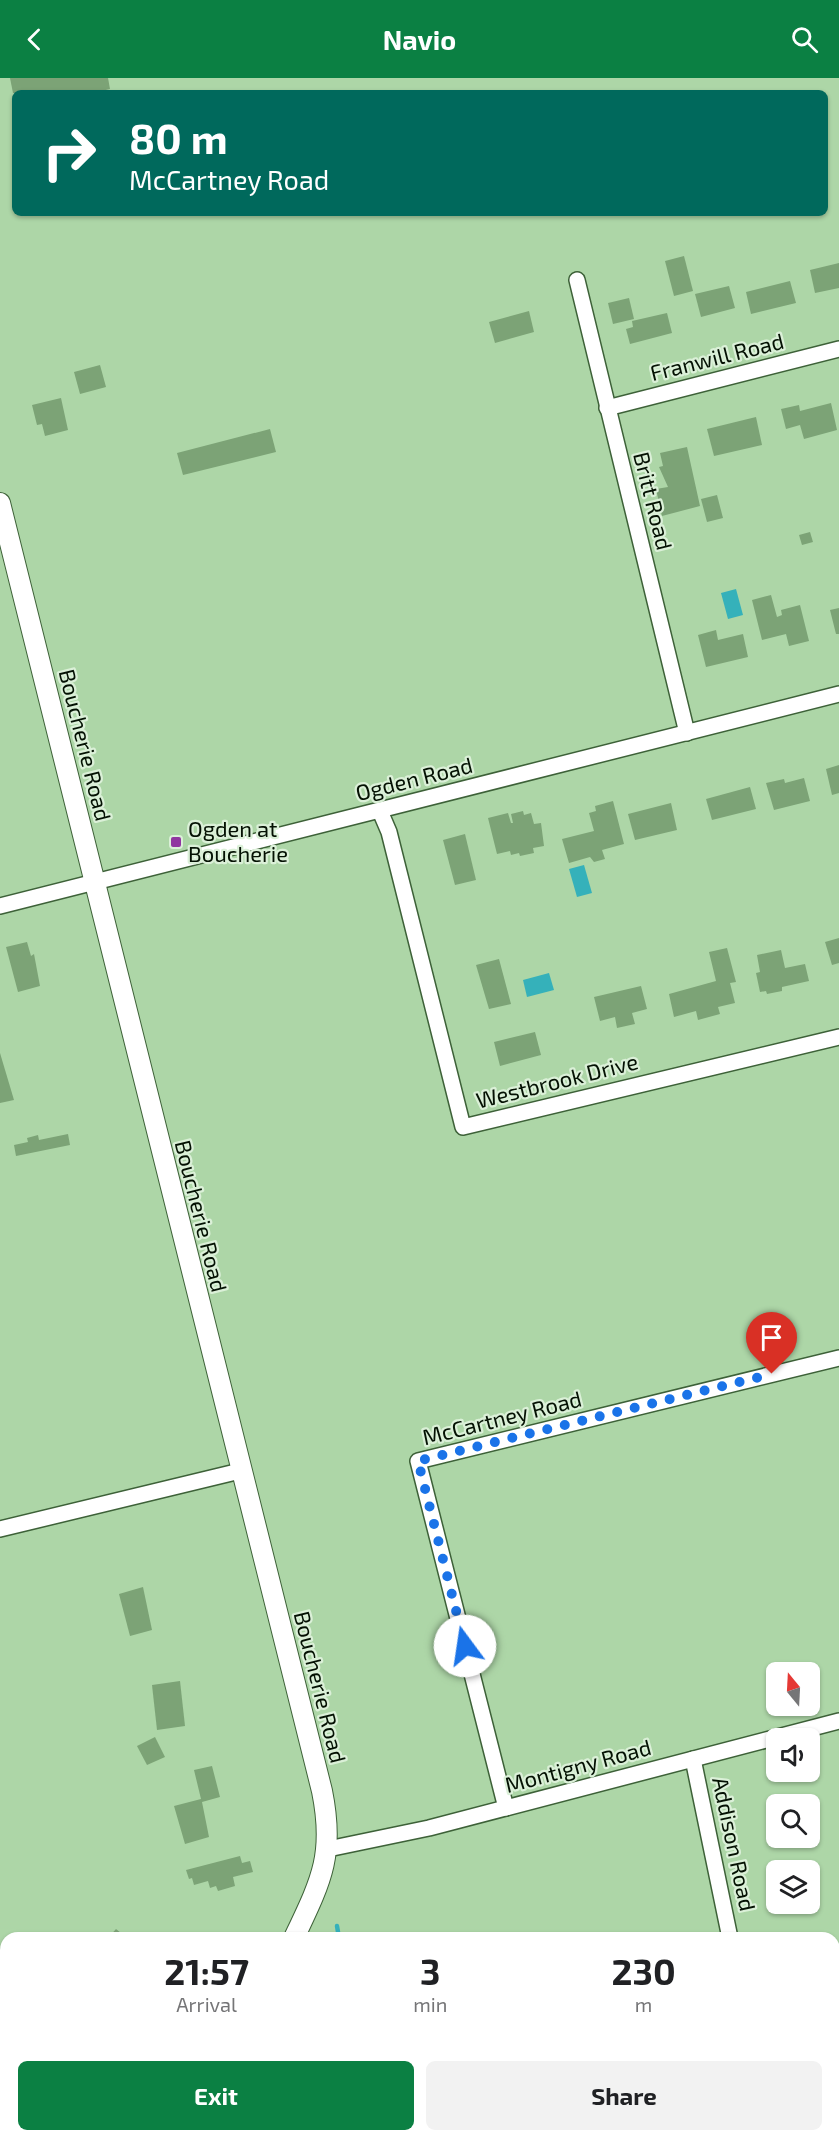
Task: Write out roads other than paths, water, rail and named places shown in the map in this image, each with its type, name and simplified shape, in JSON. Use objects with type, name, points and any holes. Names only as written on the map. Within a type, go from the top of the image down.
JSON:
[{"type":"main road","name":"Boucherie Road","points":[[0,503],[240,1471],[322,1791],[328,1849],[319,1883],[297,1932]]},
{"type":"street","name":"Britt Road","points":[[577,280],[687,733]]},
{"type":"street","name":"Franwill Road","points":[[607,408],[839,349]]},
{"type":"street","name":"Ogden Road","points":[[0,906],[839,694]]},
{"type":"street","name":"Westbrook Drive","points":[[380,811],[391,840],[463,1127],[839,1037]]},
{"type":"street","name":"McCartney Road","points":[[506,1808],[418,1461],[839,1358]]},
{"type":"street","points":[[0,1528],[240,1471]]},
{"type":"street","name":"Montigny Road","points":[[328,1849],[398,1836],[839,1721]]},
{"type":"street","name":"Addison Road","points":[[693,1759],[729,1932]]},
{"type":"water","points":[[736,589],[743,615],[728,619],[721,593]]},
{"type":"water","points":[[584,865],[592,893],[577,897],[569,869]]},
{"type":"water","points":[[549,973],[554,990],[527,997],[523,980]]},
{"type":"waterway","points":[[337,1926],[338,1932]]},
{"type":"place","name":"Ogden at Boucherie","points":[[176,842]]}]
